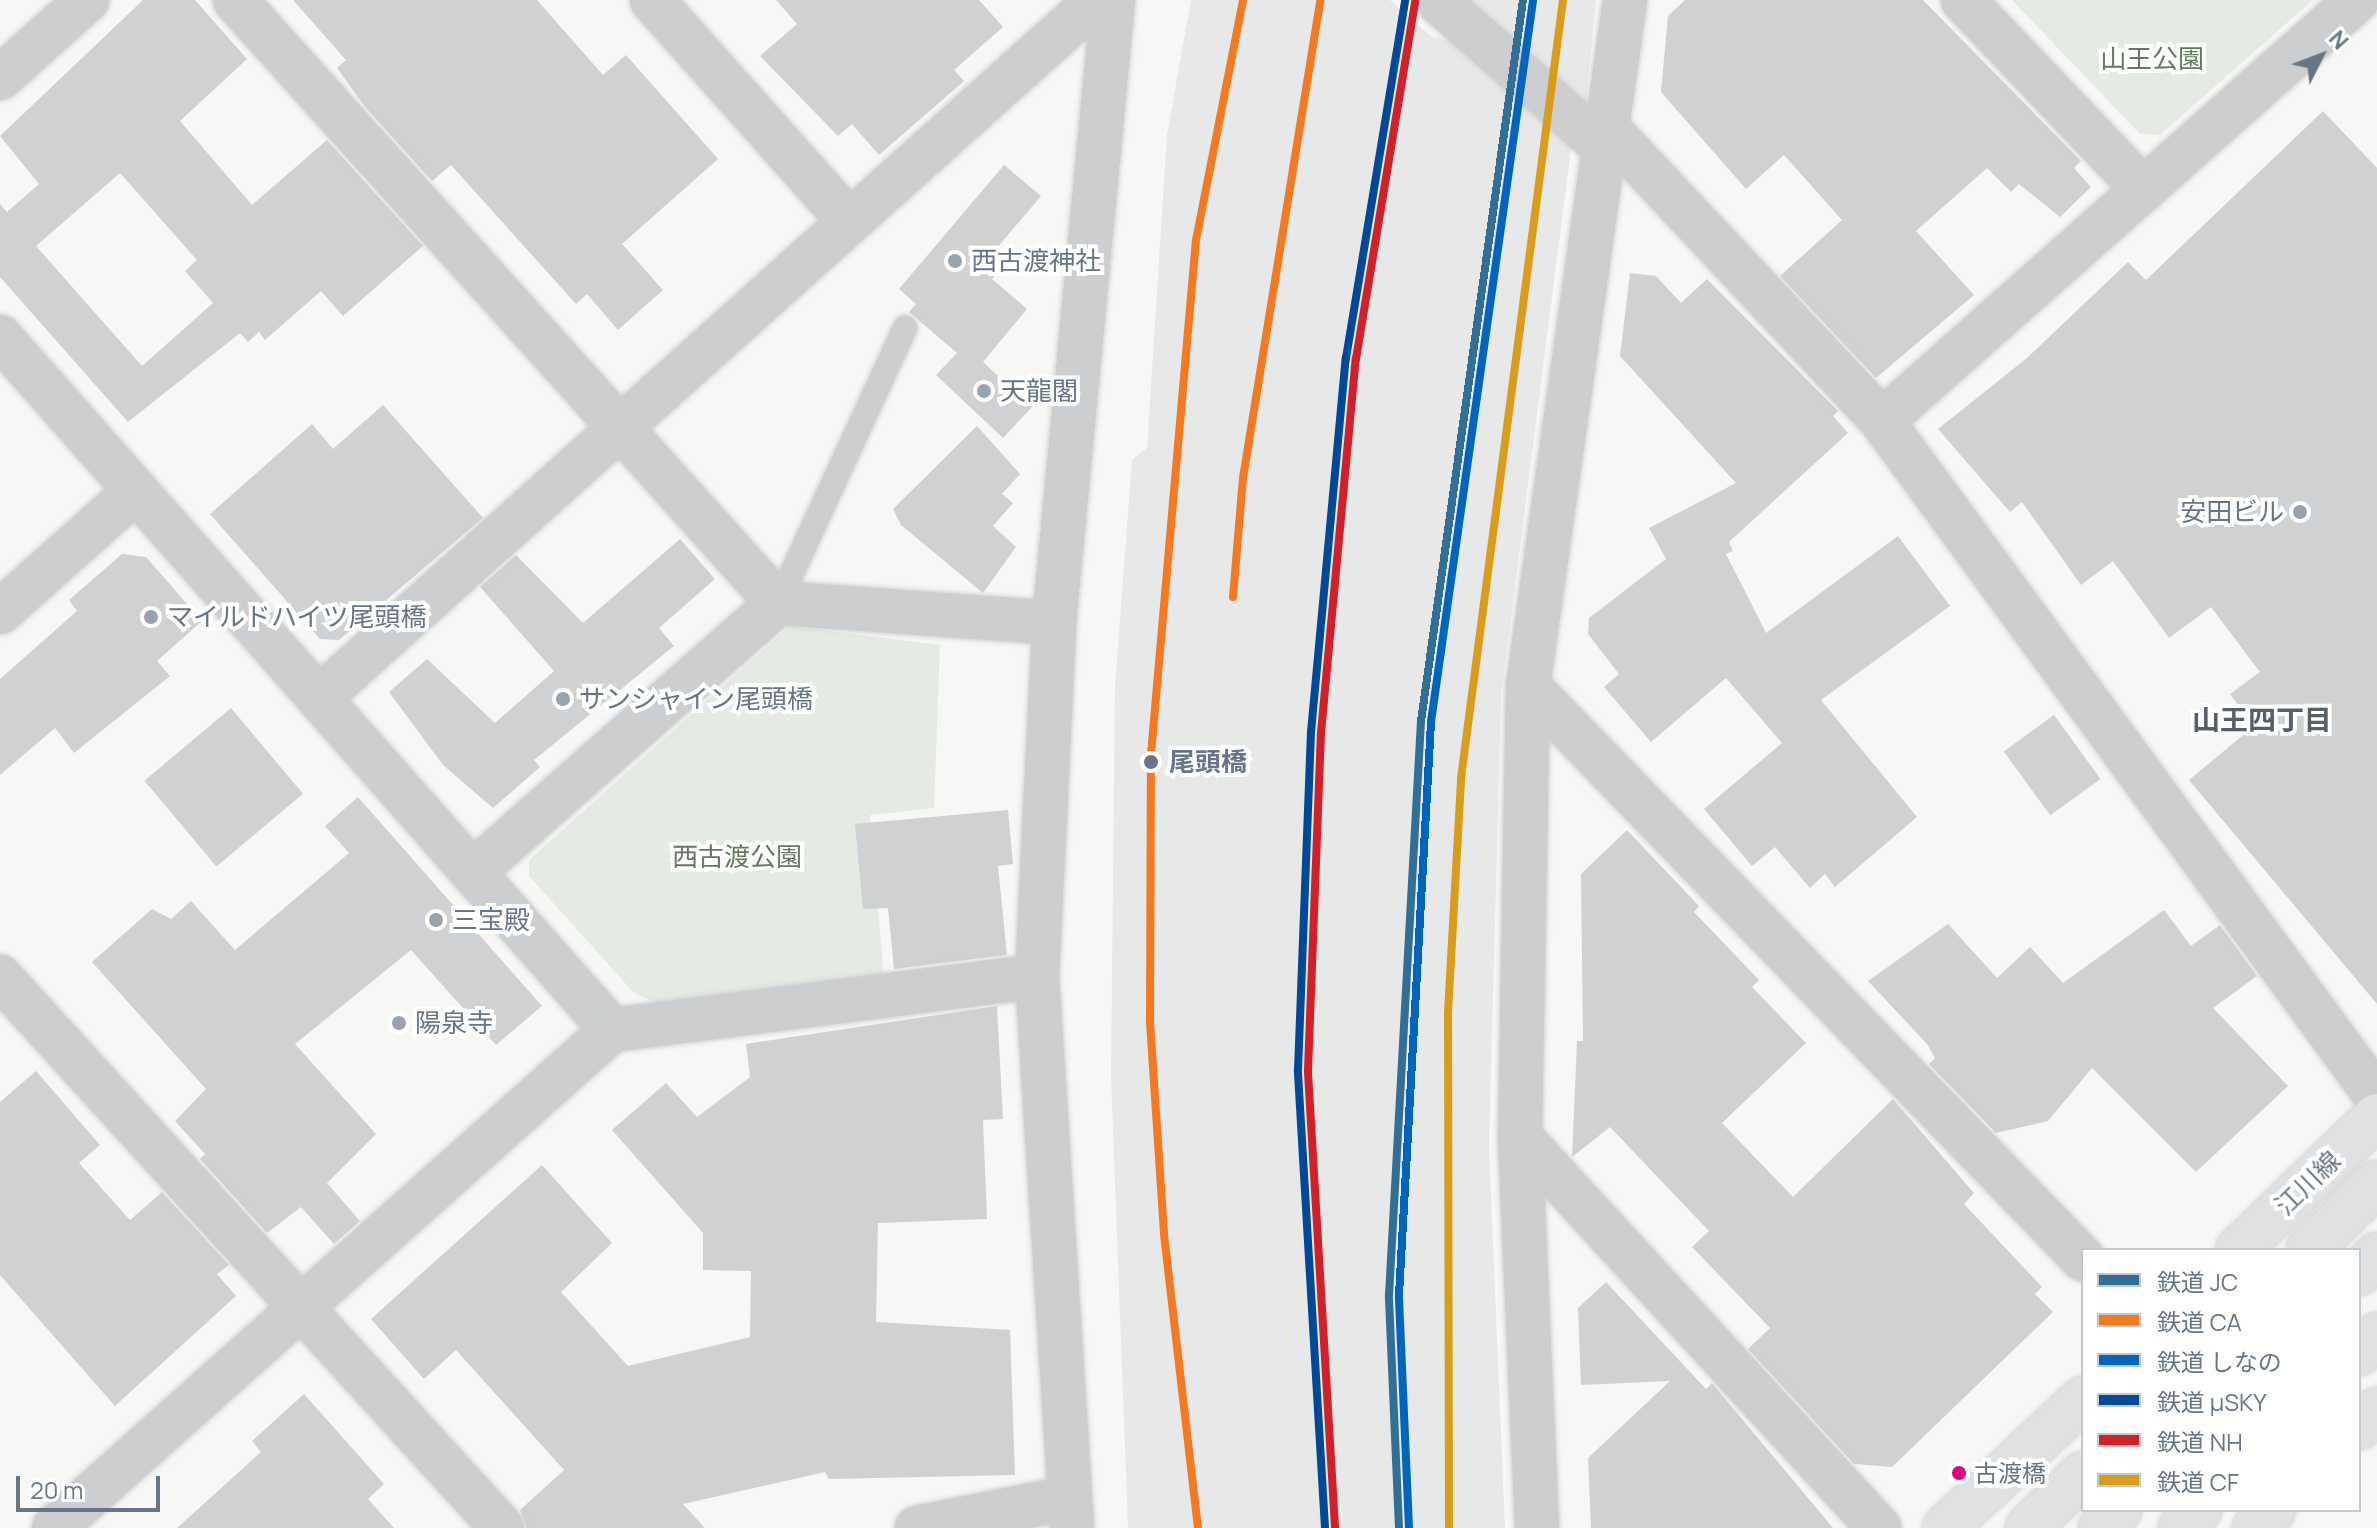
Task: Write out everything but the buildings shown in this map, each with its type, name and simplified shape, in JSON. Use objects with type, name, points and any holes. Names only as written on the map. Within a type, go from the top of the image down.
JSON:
[{"type":"main road","name":"江川線","points":[[2240,1248],[2377,1116]]},
{"type":"main road","points":[[2311,1248],[2377,1183]]},
{"type":"main road","points":[[2361,1271],[2377,1255]]},
{"type":"main road","points":[[2361,1351],[2377,1335]]},
{"type":"main road","points":[[1945,1528],[2081,1401]]},
{"type":"main road","points":[[2361,1425],[2377,1410]]},
{"type":"main road","points":[[2028,1528],[2081,1476]]},
{"type":"main road","points":[[2101,1528],[2117,1512]]},
{"type":"main road","points":[[2181,1528],[2197,1512]]},
{"type":"main road","points":[[2255,1528],[2271,1512]]},
{"type":"street","points":[[0,78],[87,0]]},
{"type":"street","points":[[235,0],[778,603],[1054,623]]},
{"type":"street","points":[[652,0],[850,222]]},
{"type":"street","points":[[319,698],[1097,0]]},
{"type":"street","points":[[917,1528],[1070,1513],[1037,976],[1054,623],[1113,0]]},
{"type":"street","points":[[1537,1528],[1520,1137],[1528,686],[1608,139],[1625,0]]},
{"type":"street","points":[[1963,0],[2144,190]]},
{"type":"street","points":[[1882,421],[2357,0]]},
{"type":"street","points":[[1440,3],[1608,139],[1882,421],[2377,1097]]},
{"type":"street","points":[[0,337],[612,1030]]},
{"type":"street","points":[[0,612],[136,491]]},
{"type":"street","points":[[473,872],[778,603]]},
{"type":"street","points":[[1528,686],[2081,1257]]},
{"type":"street","points":[[54,1528],[298,1307],[612,1030],[1037,976]]},
{"type":"street","points":[[0,977],[502,1528]]},
{"type":"street","points":[[1520,1137],[1879,1528]]},
{"type":"lane","points":[[778,603],[905,328]]},
{"type":"shaded area","points":[[1191,0],[1390,0],[1432,37],[1470,44],[1572,141],[1501,695],[1489,1148],[1505,1528],[1128,1528],[1111,1076],[1115,686],[1132,460],[1147,448],[1167,135]]},
{"type":"shaded area","points":[[1459,0],[1596,0],[1586,101],[1567,108]]},
{"type":"green space","name":"山王公園","points":[[2012,0],[2313,0],[2160,135],[2140,134]]},
{"type":"green space","name":"西古渡公園","points":[[790,626],[940,645],[934,808],[870,815],[884,978],[657,1003],[634,993],[529,876],[529,860]]},
{"type":"rail line","name":"CA","points":[[1198,1528],[1164,1233],[1150,1020],[1151,754],[1196,240],[1243,0]]},
{"type":"rail line","name":"CA","points":[[1233,597],[1243,478],[1320,0]]},
{"type":"rail line","name":"μSKY","points":[[1325,1528],[1298,1070],[1311,732],[1346,358],[1405,0]]},
{"type":"rail line","name":"JC","points":[[1399,1528],[1389,1295],[1421,721],[1523,0]]},
{"type":"rail line","name":"CF","points":[[1449,1528],[1448,1013],[1461,778],[1563,0]]},
{"type":"rail line","name":"しなの","points":[[1409,1528],[1399,1295],[1431,722],[1533,1]]},
{"type":"rail line","name":"NH","points":[[1335,1527],[1308,1070],[1321,733],[1356,359],[1415,2]]},
{"type":"place","name":"西古渡神社","points":[[955,261]]},
{"type":"place","name":"天龍閣","points":[[984,391]]},
{"type":"place","name":"安田ビル","points":[[2300,512]]},
{"type":"place","name":"マイルドハイツ尾頭橋","points":[[151,617]]},
{"type":"place","name":"サンシャイン尾頭橋","points":[[563,699]]},
{"type":"place","name":"尾頭橋","points":[[1151,762]]},
{"type":"place","name":"三宝殿","points":[[436,920]]},
{"type":"place","name":"陽泉寺","points":[[399,1023]]},
{"type":"place","name":"古渡橋","points":[[1959,1473]]},
{"type":"district","name":"山王四丁目","points":[[2262,719]]}]
